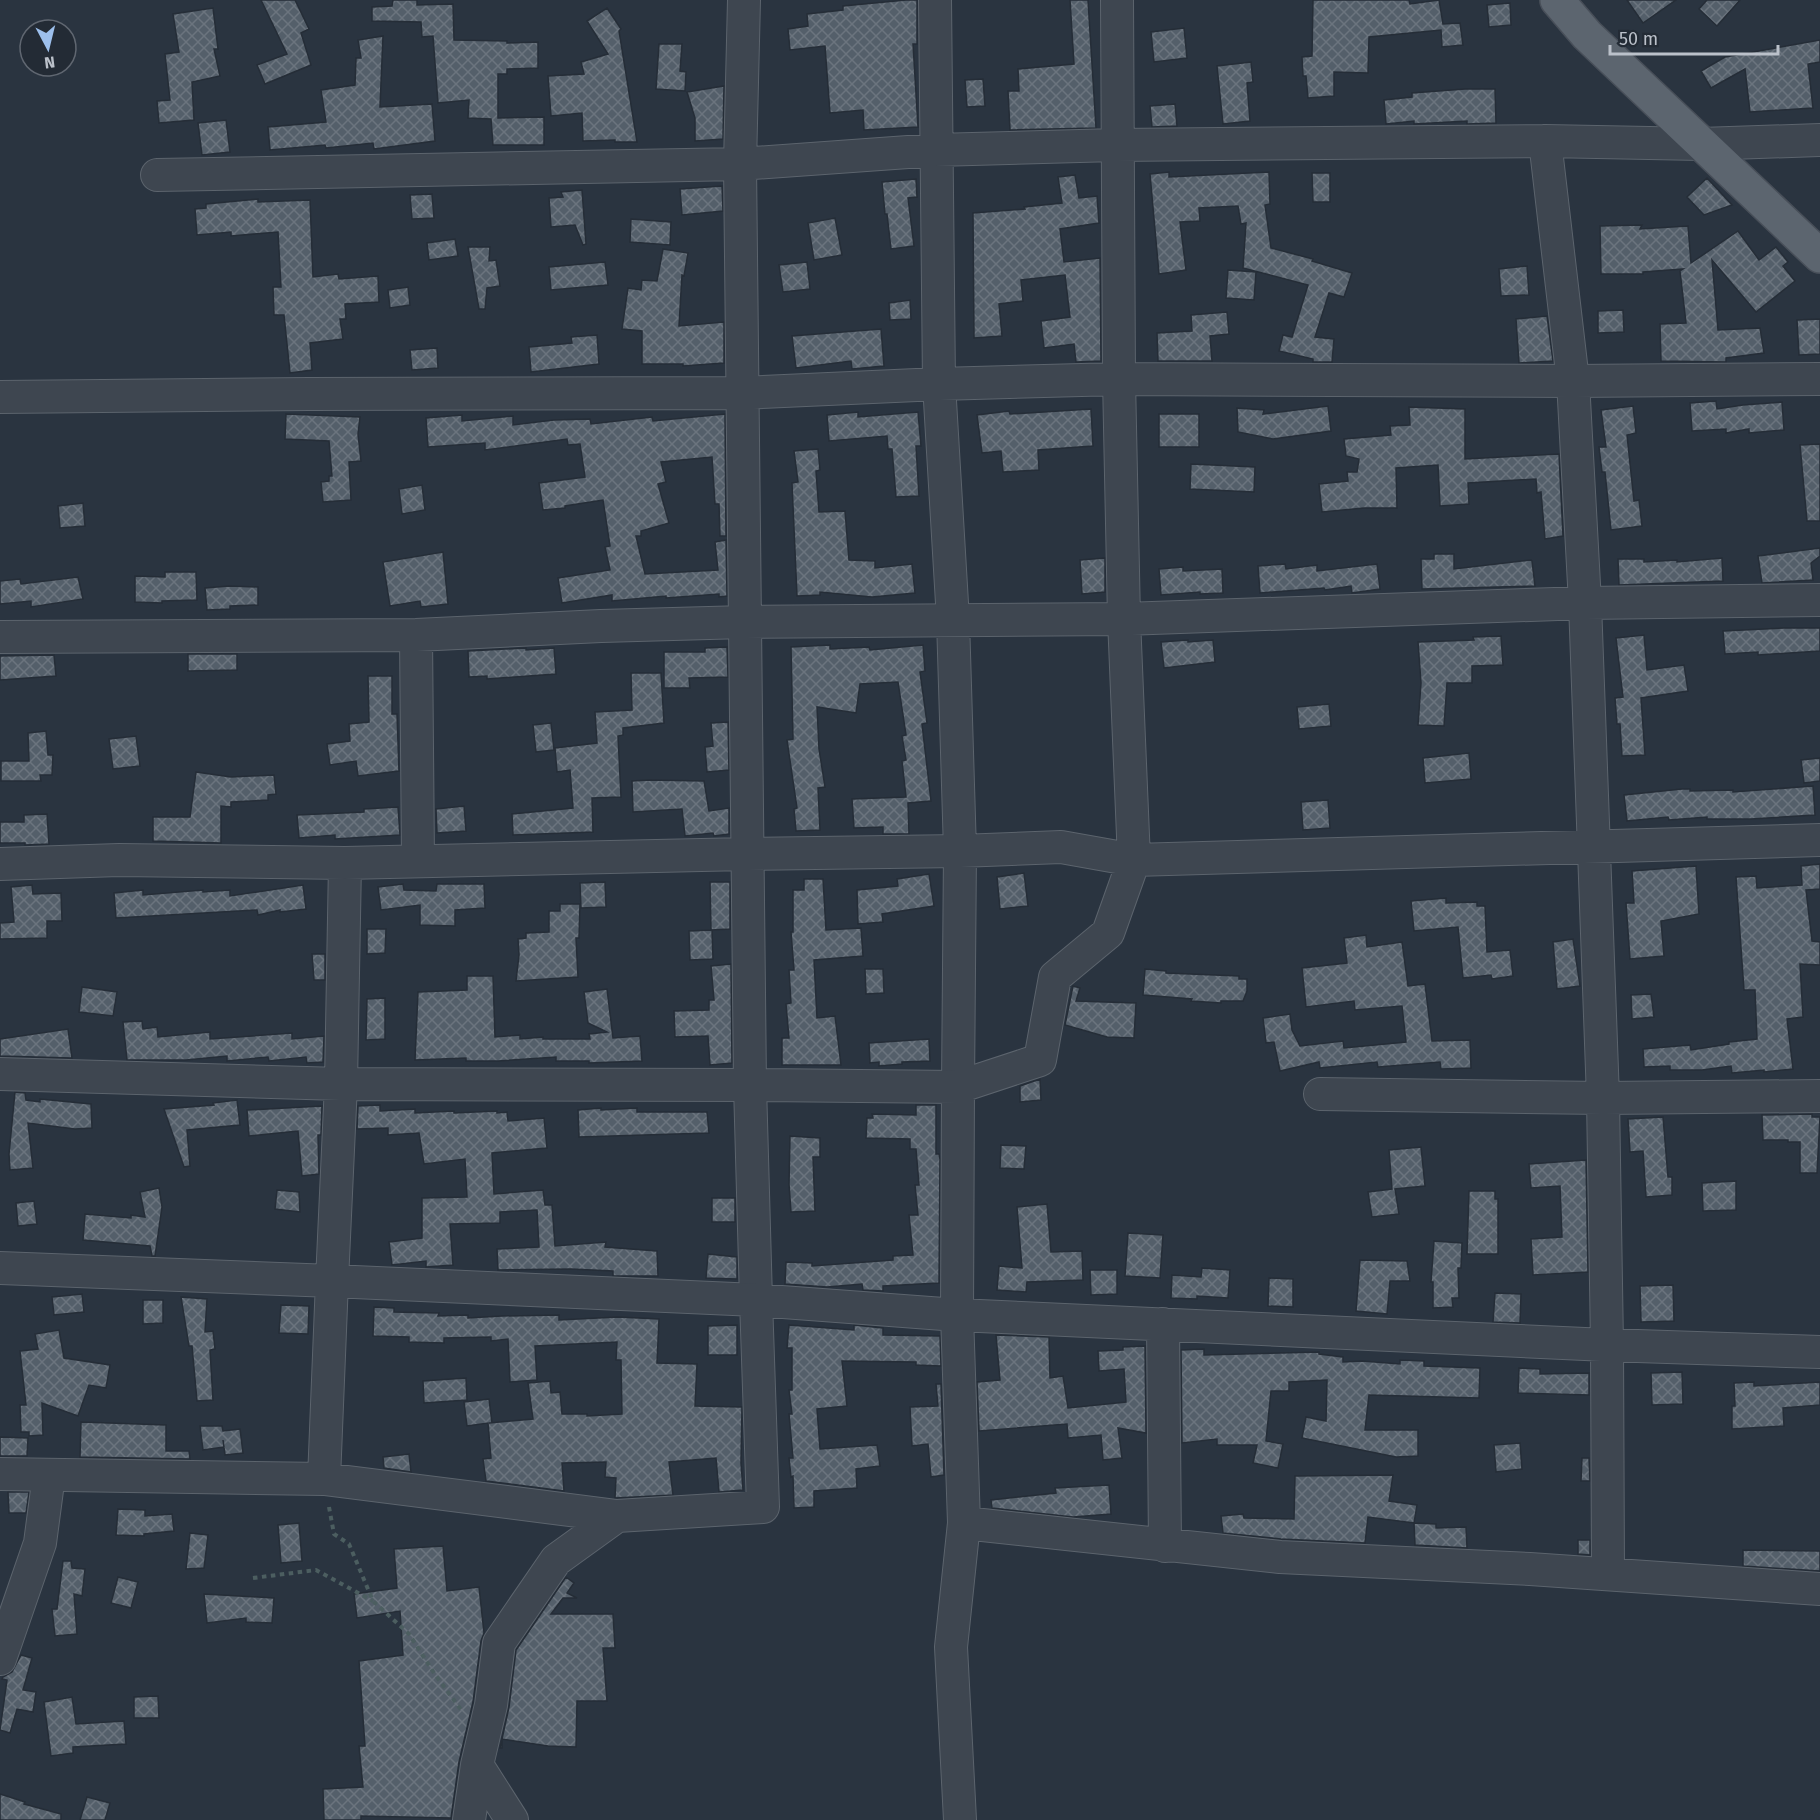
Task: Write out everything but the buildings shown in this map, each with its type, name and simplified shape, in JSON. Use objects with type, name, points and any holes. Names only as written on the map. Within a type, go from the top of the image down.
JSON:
[{"type":"main road","points":[[1557,0],[1587,35],[1820,256]]},
{"type":"street","points":[[0,1474],[324,1479],[617,1516],[763,1507],[750,1085],[747,854],[740,164],[744,0]]},
{"type":"street","points":[[936,0],[939,384],[953,620],[960,851],[957,1315],[964,1523],[951,1647],[960,1820]]},
{"type":"street","points":[[0,1074],[341,1084],[958,1088],[1040,1060],[1055,977],[1108,933],[1134,860],[1124,619],[1119,379],[1117,0]]},
{"type":"street","points":[[157,175],[740,164],[936,150],[1116,145],[1545,141],[1701,144],[1820,140]]},
{"type":"street","points":[[1545,141],[1573,381],[1585,603],[1603,1098],[1608,1574]]},
{"type":"street","points":[[0,397],[742,393],[1119,379],[1573,381],[1820,379]]},
{"type":"street","points":[[0,637],[416,635],[745,622],[1124,619],[1585,603],[1820,600]]},
{"type":"street","points":[[416,635],[418,860]]},
{"type":"street","points":[[0,864],[119,860],[345,863],[1061,847],[1134,860],[1820,840]]},
{"type":"street","points":[[324,1479],[341,1084],[345,863]]},
{"type":"street","points":[[1320,1094],[1603,1098],[1820,1096]]},
{"type":"street","points":[[0,1268],[756,1300],[957,1315],[1607,1345],[1820,1352]]},
{"type":"street","points":[[1163,1324],[1165,1546]]},
{"type":"street","points":[[0,1659],[40,1543],[49,1475]]},
{"type":"street","points":[[469,1820],[480,1751],[491,1705],[499,1643],[556,1560],[617,1516]]},
{"type":"street","points":[[964,1523],[1280,1557],[1608,1574],[1820,1589]]},
{"type":"street","points":[[480,1751],[512,1820]]},
{"type":"path","points":[[324,1479],[334,1534],[349,1544],[373,1601]]},
{"type":"path","points":[[253,1578],[316,1570],[373,1601],[409,1634],[480,1751]]}]
